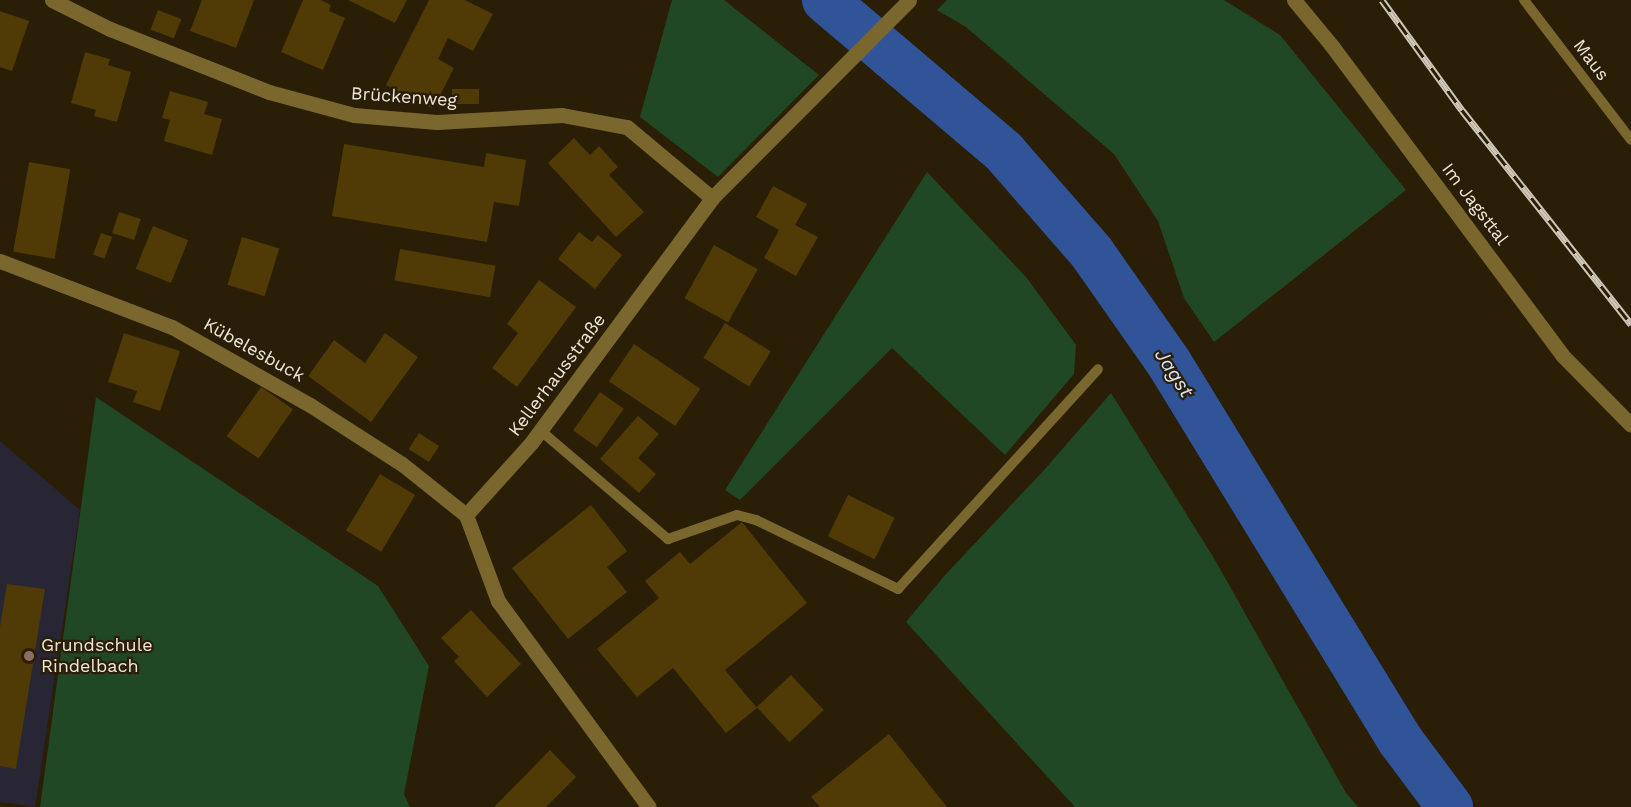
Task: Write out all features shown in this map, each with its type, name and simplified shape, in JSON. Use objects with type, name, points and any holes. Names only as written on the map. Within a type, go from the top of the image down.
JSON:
[{"type":"street","name":"Brückenweg","points":[[52,0],[110,29],[269,92],[354,115],[437,122],[562,115],[627,127],[712,198]]},
{"type":"street","name":"Kellerhausstraße","points":[[466,515],[541,431],[712,198],[909,0]]},
{"type":"street","name":"Im Jagsttal","points":[[1294,0],[1332,46],[1562,355],[1631,425]]},
{"type":"street","name":"Kübelesbuck","points":[[0,261],[172,327],[310,405],[402,464],[466,515]]},
{"type":"street","points":[[466,515],[498,601],[649,807]]},
{"type":"lane","name":"Maus","points":[[1524,0],[1631,140]]},
{"type":"lane","points":[[541,431],[668,539],[737,515],[756,520],[898,589],[1098,369]]},
{"type":"shaded area","name":"Grundschule Rindelbach","points":[[0,441],[80,510],[35,807],[0,802]]},
{"type":"green space","points":[[672,0],[724,0],[819,75],[718,177],[640,117]]},
{"type":"green space","points":[[947,0],[1224,0],[1280,35],[1406,190],[1214,342],[1184,298],[1158,221],[1114,154],[966,27],[937,10]]},
{"type":"green space","points":[[927,172],[1026,277],[1076,345],[1074,374],[1005,455],[892,348],[740,500],[725,490]]},
{"type":"green space","points":[[1111,393],[1215,560],[1346,793],[1358,807],[1075,807],[906,622],[946,574],[1045,469]]},
{"type":"green space","points":[[96,397],[378,586],[429,666],[404,794],[410,807],[40,807]]},
{"type":"building","points":[[202,0],[254,0],[236,48],[190,31]]},
{"type":"building","points":[[303,0],[321,0],[331,5],[329,11],[345,18],[323,70],[281,52]]},
{"type":"building","points":[[348,0],[407,0],[395,23]]},
{"type":"building","points":[[429,0],[465,0],[493,14],[473,51],[448,38],[438,59],[454,68],[433,109],[386,85]]},
{"type":"building","points":[[158,10],[181,19],[174,39],[150,30]]},
{"type":"building","points":[[0,11],[29,21],[12,71],[0,67]]},
{"type":"building","points":[[85,52],[110,59],[108,65],[131,72],[117,122],[94,116],[96,110],[71,103]]},
{"type":"building","points":[[452,89],[479,89],[479,104],[452,104]]},
{"type":"building","points":[[170,91],[208,102],[204,114],[222,119],[212,155],[164,141],[170,120],[162,118]]},
{"type":"building","points":[[574,138],[590,155],[599,146],[618,167],[609,175],[644,212],[616,237],[548,163]]},
{"type":"building","points":[[344,144],[484,167],[486,153],[526,160],[519,206],[494,202],[487,242],[332,216]]},
{"type":"building","points":[[29,162],[70,169],[55,259],[13,252]]},
{"type":"building","points":[[773,186],[807,204],[795,225],[818,237],[796,276],[764,258],[779,230],[756,217]]},
{"type":"building","points":[[119,212],[141,219],[134,240],[112,233]]},
{"type":"building","points":[[153,226],[188,240],[171,283],[136,269]]},
{"type":"building","points":[[579,232],[592,242],[598,235],[622,255],[595,289],[558,259]]},
{"type":"building","points":[[101,233],[112,237],[104,259],[93,255]]},
{"type":"building","points":[[242,237],[279,248],[265,296],[227,285]]},
{"type":"building","points":[[714,245],[758,269],[728,323],[684,298]]},
{"type":"building","points":[[400,249],[496,266],[490,297],[394,281]]},
{"type":"building","points":[[539,280],[576,307],[517,387],[492,368],[518,333],[507,324]]},
{"type":"building","points":[[725,323],[771,352],[749,386],[703,358]]},
{"type":"building","points":[[124,333],[180,351],[160,411],[133,402],[137,391],[108,382]]},
{"type":"building","points":[[385,333],[418,357],[371,422],[308,376],[334,340],[365,363]]},
{"type":"building","points":[[634,344],[700,389],[675,426],[609,381]]},
{"type":"building","points":[[261,387],[293,409],[259,459],[227,436]]},
{"type":"building","points":[[600,392],[624,409],[597,447],[573,431]]},
{"type":"building","points":[[638,416],[659,434],[638,458],[656,474],[639,493],[600,459]]},
{"type":"building","points":[[419,433],[439,446],[429,462],[409,449]]},
{"type":"building","points":[[380,474],[415,495],[381,552],[346,531]]},
{"type":"building","points":[[848,495],[895,518],[875,559],[828,536]]},
{"type":"building","points":[[591,505],[627,551],[607,567],[627,592],[568,639],[512,568]]},
{"type":"building","points":[[742,522],[807,603],[725,670],[757,708],[726,733],[673,668],[637,697],[597,649],[659,598],[645,581],[680,552],[690,564]]},
{"type":"building","points":[[7,584],[45,589],[16,769],[0,766],[0,627]]},
{"type":"building","points":[[471,610],[521,664],[487,697],[454,661],[459,657],[441,638]]},
{"type":"building","points":[[791,675],[824,710],[789,742],[757,707]]},
{"type":"building","points":[[889,734],[947,807],[820,807],[811,797]]},
{"type":"building","points":[[550,750],[576,777],[546,807],[494,807]]},
{"type":"waterway","name":"Jagst","points":[[825,0],[1004,152],[1092,253],[1169,363],[1400,740],[1450,807]]},
{"type":"railway","points":[[1382,0],[1462,110],[1631,324]]},
{"type":"place","name":"Grundschule Rindelbach","points":[[29,656]]}]
